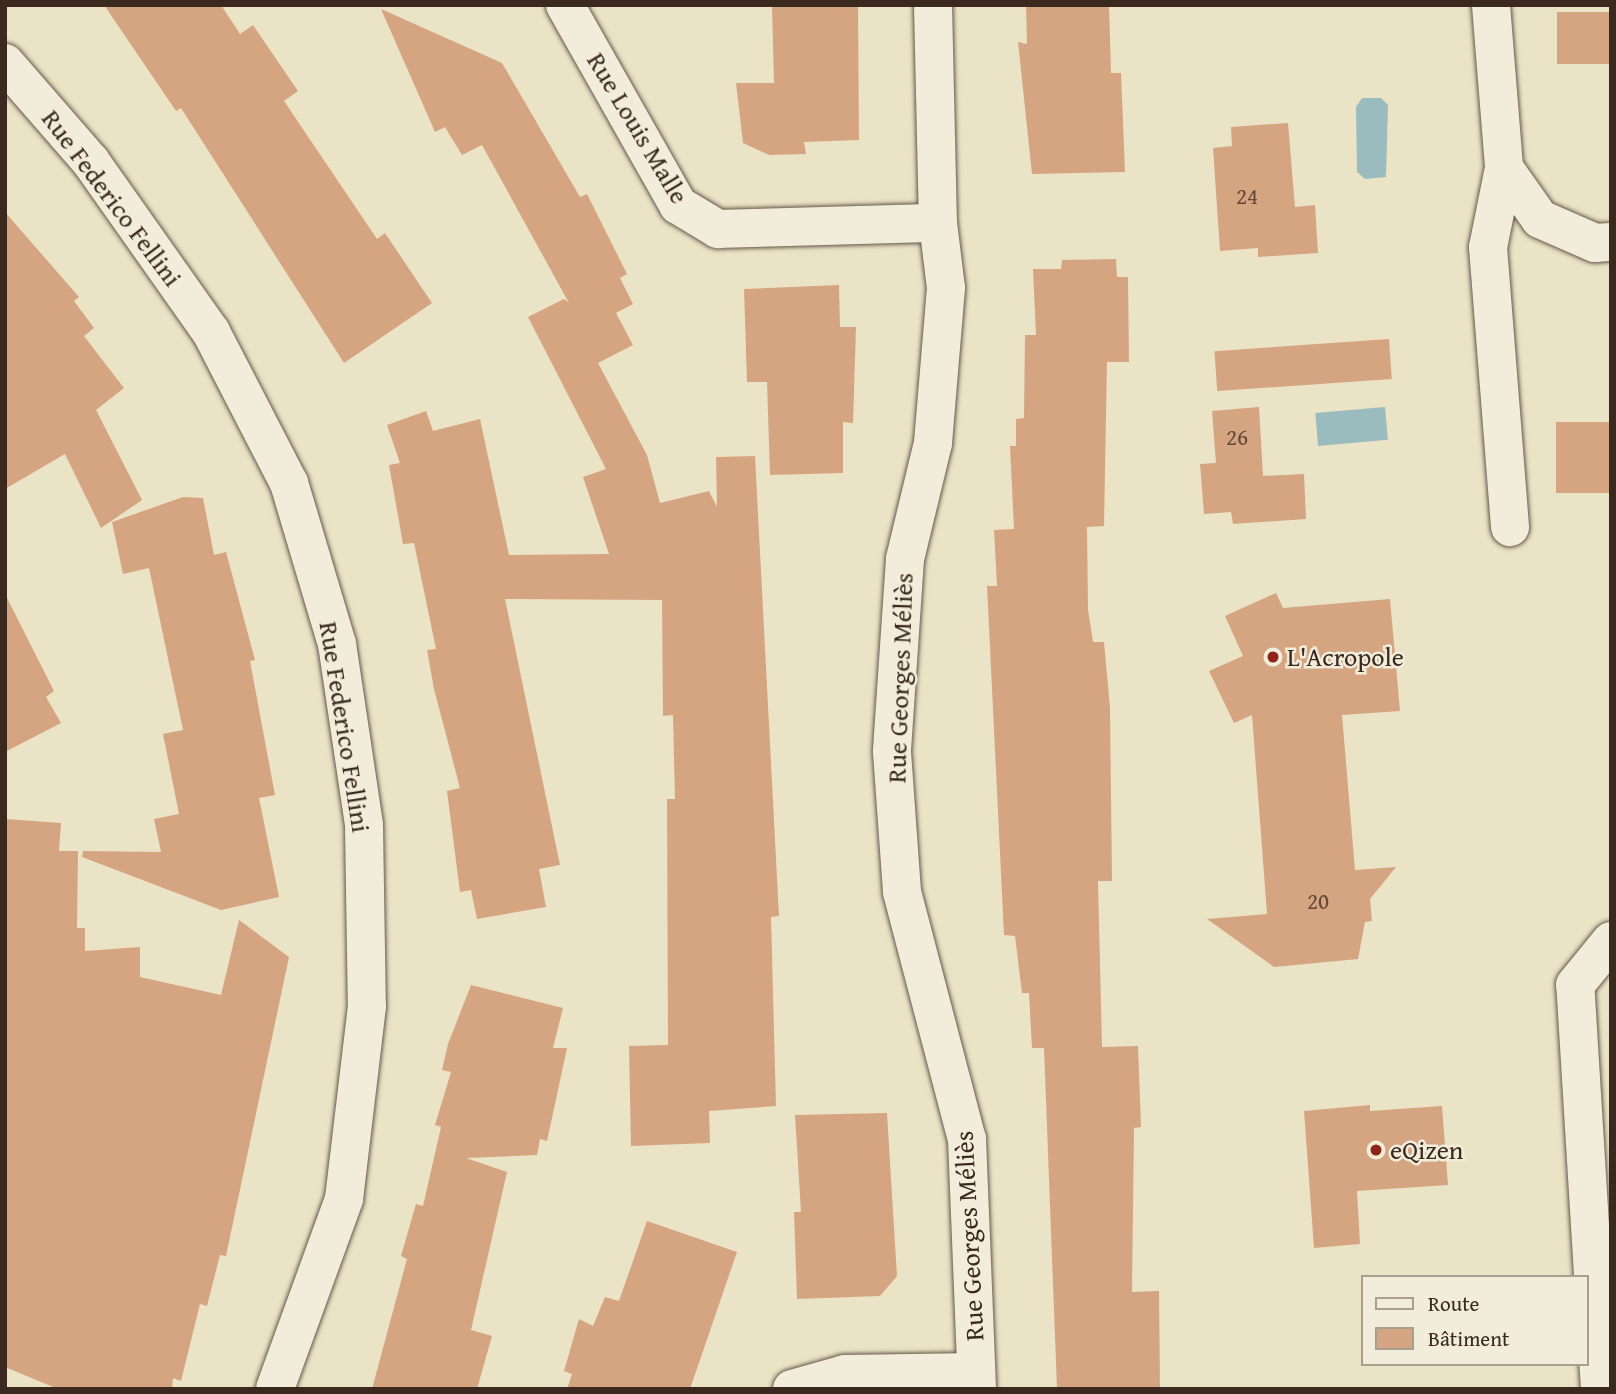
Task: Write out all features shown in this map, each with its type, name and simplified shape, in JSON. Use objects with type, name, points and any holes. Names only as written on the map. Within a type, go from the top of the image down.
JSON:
[{"type":"street","name":"Rue Louis Malle","points":[[565,5],[678,205],[718,229],[938,223]]},
{"type":"street","name":"Rue Georges Méliès","points":[[933,5],[938,223],[946,288],[935,417],[905,559],[892,752],[902,892],[967,1139],[976,1380]]},
{"type":"street","points":[[1491,5],[1504,168],[1488,247],[1510,527]]},
{"type":"street","name":"Rue Federico Fellini","points":[[5,63],[92,162],[211,332],[289,483],[337,644],[364,825],[367,1006],[344,1199],[275,1389]]},
{"type":"street","points":[[1504,168],[1540,219],[1595,243],[1611,242]]},
{"type":"street","points":[[1600,1389],[1575,985],[1611,941]]},
{"type":"street","points":[[792,1389],[845,1374],[976,1380]]},
{"type":"water","points":[[1362,98],[1381,98],[1388,105],[1386,177],[1365,179],[1357,172],[1356,107]]},
{"type":"water","points":[[1385,407],[1388,440],[1318,446],[1315,413]]},
{"type":"building","points":[[104,5],[221,5],[240,34],[253,25],[298,91],[284,101],[377,239],[385,233],[432,303],[344,363],[181,108],[176,111]]},
{"type":"building","points":[[772,5],[858,5],[859,140],[804,142],[806,154],[769,155],[743,143],[736,83],[774,83]]},
{"type":"building","points":[[1026,5],[1109,5],[1111,73],[1121,73],[1125,172],[1032,174],[1018,42],[1027,44]]},
{"type":"building","points":[[381,9],[502,63],[580,197],[587,194],[627,274],[620,278],[633,304],[616,313],[633,345],[598,363],[647,455],[660,503],[709,491],[717,507],[716,457],[755,456],[779,916],[771,917],[776,1106],[709,1111],[710,1143],[631,1146],[629,1046],[668,1045],[667,799],[675,799],[673,715],[663,716],[662,600],[505,599],[560,865],[539,869],[546,907],[477,919],[471,890],[460,892],[447,791],[460,788],[434,689],[427,650],[436,649],[414,543],[403,544],[389,465],[400,463],[387,425],[426,411],[433,431],[480,419],[509,555],[609,554],[583,477],[606,469],[528,317],[564,299],[569,303],[482,145],[462,155],[445,127],[435,132]]},
{"type":"building","points":[[1557,12],[1611,12],[1611,64],[1557,64]]},
{"type":"building","points":[[1288,123],[1295,207],[1315,205],[1318,253],[1258,257],[1258,248],[1220,251],[1213,148],[1232,146],[1231,127]]},
{"type":"building","points":[[5,212],[79,297],[74,301],[94,328],[84,336],[124,388],[96,410],[142,500],[101,528],[65,454],[5,489]]},
{"type":"building","points":[[1116,259],[1117,277],[1128,277],[1129,362],[1107,362],[1104,526],[1087,527],[1088,610],[1093,642],[1104,642],[1110,708],[1112,881],[1098,881],[1102,1047],[1138,1046],[1141,1127],[1134,1128],[1132,1292],[1159,1291],[1160,1389],[1057,1389],[1044,1048],[1032,1048],[1029,993],[1022,993],[1015,936],[1004,935],[987,586],[997,586],[994,530],[1014,529],[1010,446],[1016,446],[1016,419],[1024,418],[1025,335],[1036,335],[1033,269],[1061,269],[1062,260]]},
{"type":"building","points":[[839,285],[840,327],[856,327],[853,423],[843,422],[843,473],[770,475],[767,382],[747,382],[744,289]]},
{"type":"building","points":[[1389,339],[1392,379],[1217,391],[1214,351]]},
{"type":"building","points":[[1259,407],[1263,476],[1304,474],[1306,519],[1233,524],[1231,512],[1204,514],[1200,464],[1216,463],[1212,411]]},
{"type":"building","points":[[1556,422],[1611,422],[1611,493],[1556,493]]},
{"type":"building","points":[[183,497],[203,498],[214,555],[226,552],[255,660],[250,661],[275,795],[259,798],[279,897],[221,910],[82,857],[83,851],[161,852],[154,819],[179,814],[163,734],[183,730],[149,568],[123,574],[112,522]]},
{"type":"building","points":[[1276,593],[1283,608],[1390,599],[1400,711],[1342,715],[1355,870],[1396,867],[1370,899],[1372,921],[1365,922],[1358,959],[1274,967],[1207,919],[1267,914],[1252,715],[1234,723],[1209,671],[1243,656],[1225,616]]},
{"type":"building","points":[[5,594],[54,691],[46,697],[61,723],[5,752]]},
{"type":"building","points":[[5,819],[61,823],[59,851],[78,851],[77,928],[85,928],[85,951],[140,947],[140,977],[221,995],[239,920],[289,957],[226,1256],[220,1255],[207,1306],[200,1304],[181,1381],[173,1378],[172,1389],[58,1389],[5,1367]]},
{"type":"building","points":[[471,985],[563,1008],[553,1048],[567,1048],[547,1141],[540,1139],[537,1155],[466,1158],[507,1172],[471,1330],[492,1336],[477,1389],[372,1389],[407,1259],[401,1256],[416,1204],[423,1206],[441,1127],[435,1125],[451,1072],[442,1070],[448,1044]]},
{"type":"building","name":"eQizen","points":[[1370,1105],[1370,1111],[1442,1106],[1448,1185],[1357,1191],[1360,1244],[1314,1248],[1304,1111]]},
{"type":"building","points":[[887,1113],[897,1276],[880,1296],[797,1299],[794,1212],[801,1212],[795,1115]]},
{"type":"building","points":[[647,1221],[737,1252],[690,1389],[567,1389],[572,1374],[564,1371],[579,1319],[593,1326],[605,1297],[619,1301]]},
{"type":"place","name":"L'Acropole","points":[[1273,657]]},
{"type":"place","name":"eQizen","points":[[1376,1150]]}]
